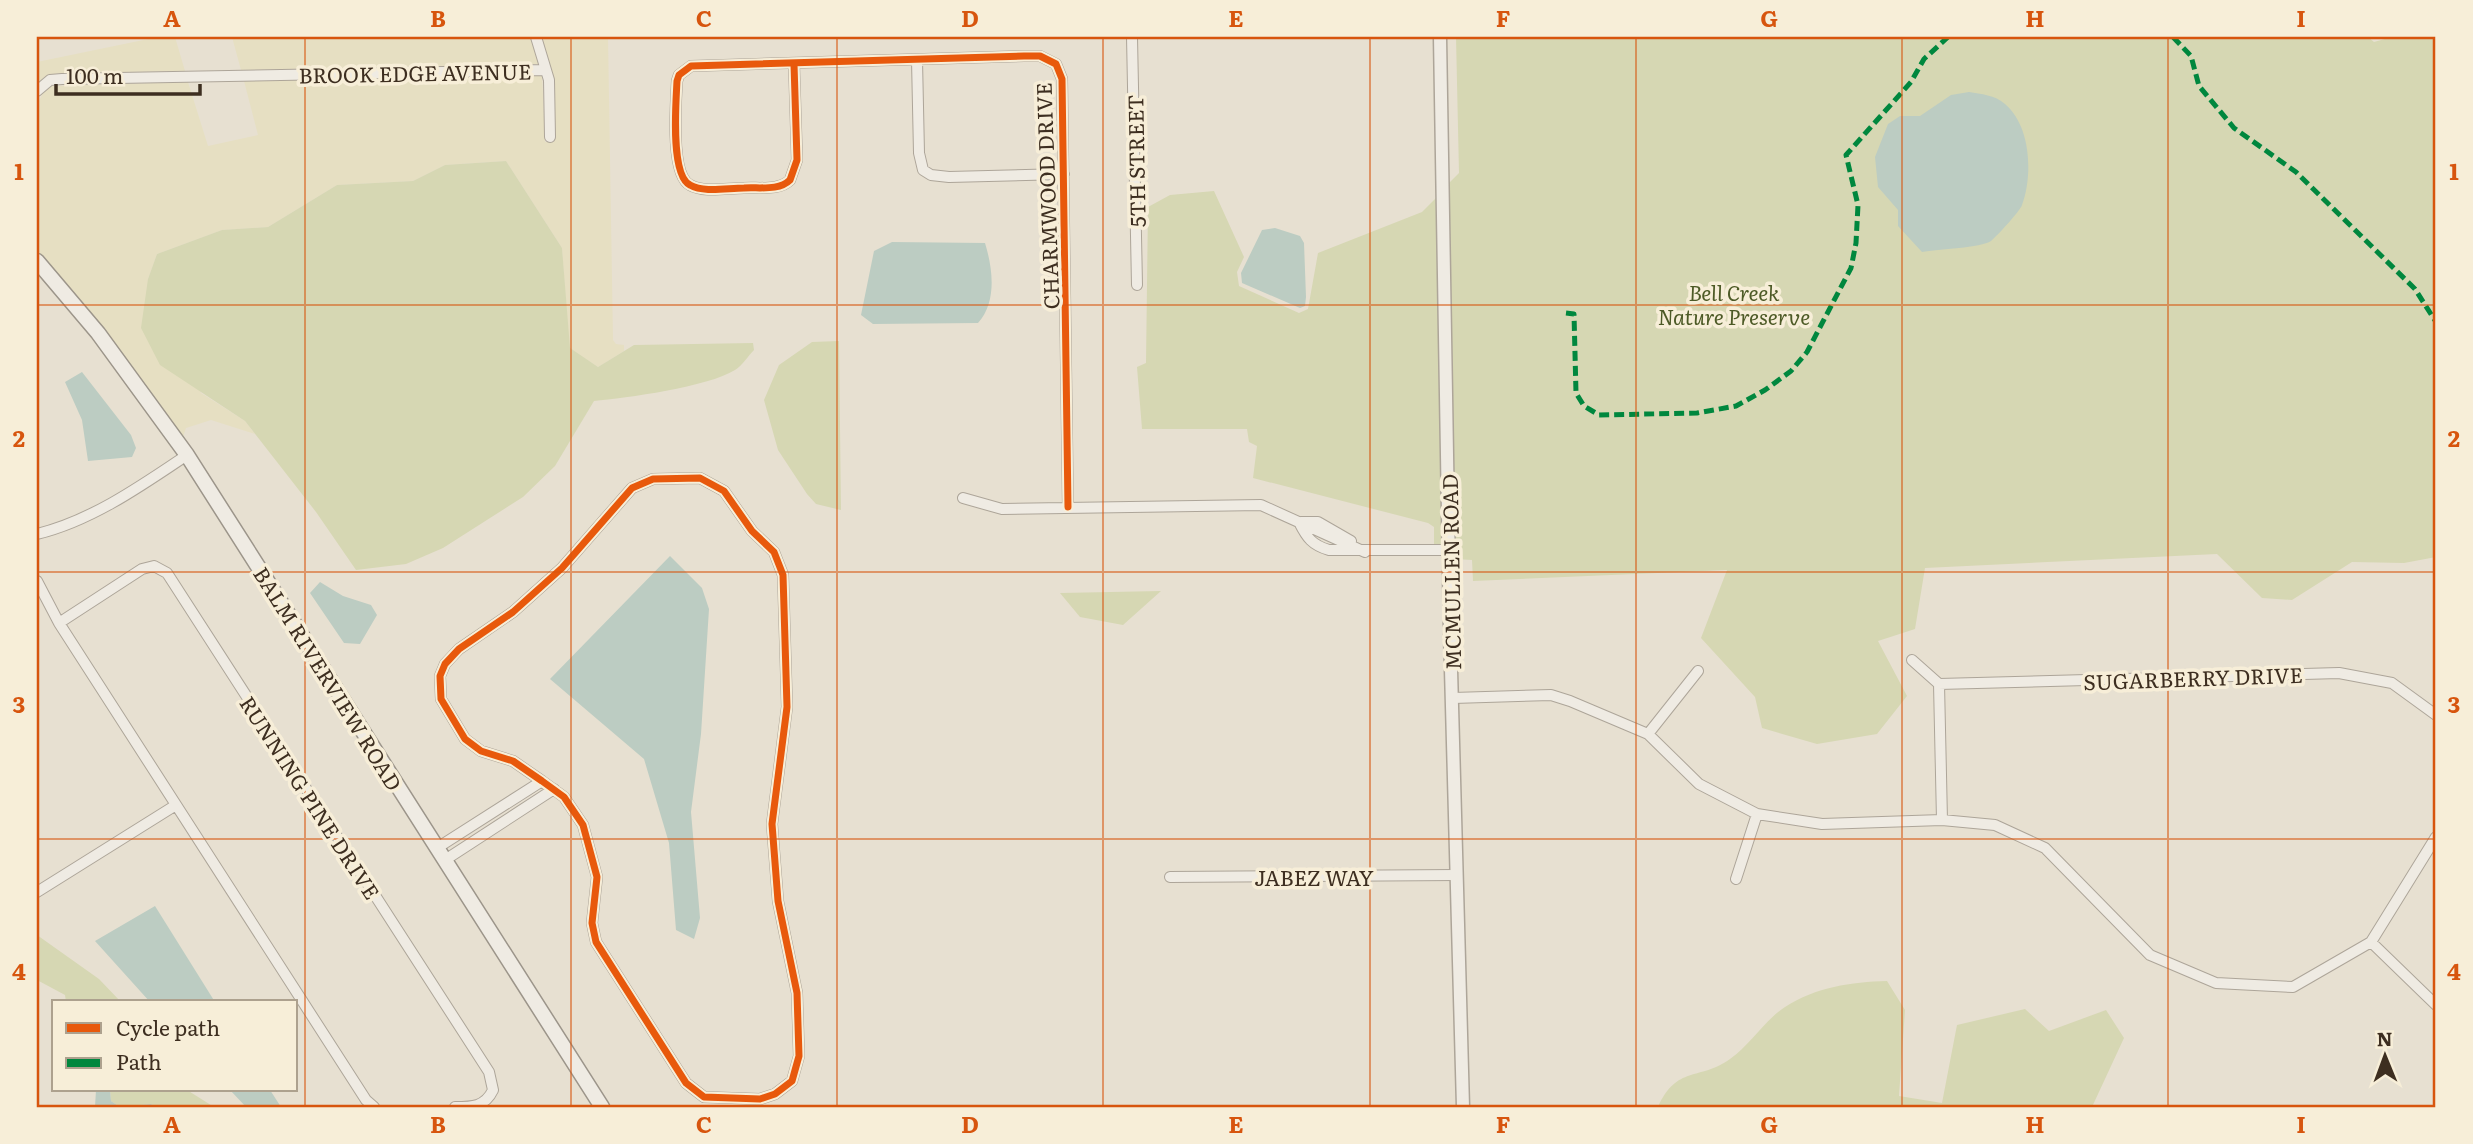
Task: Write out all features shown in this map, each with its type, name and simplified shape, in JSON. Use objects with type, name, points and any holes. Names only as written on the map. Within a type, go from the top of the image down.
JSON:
[{"type":"main road","name":"BALM RIVERVIEW ROAD","points":[[37,261],[98,333],[187,455],[601,1107]]},
{"type":"street","points":[[536,37],[546,69],[550,137]]},
{"type":"street","name":"5TH STREET","points":[[1132,37],[1138,285]]},
{"type":"street","name":"MCMULLEN ROAD","points":[[1440,37],[1463,1107]]},
{"type":"street","name":"CHARMWOOD DRIVE","points":[[794,64],[797,160],[795,172],[786,185],[705,189],[691,186],[682,180],[678,166],[679,75],[700,65],[1040,56],[1056,64],[1062,79],[1068,507]]},
{"type":"street","points":[[917,60],[919,153],[923,170],[931,175],[950,177],[1064,174]]},
{"type":"street","name":"BROOK EDGE AVENUE","points":[[37,91],[50,80],[62,79],[546,69]]},
{"type":"street","points":[[37,534],[86,516],[136,489],[187,455]]},
{"type":"street","points":[[700,478],[716,484],[752,531],[774,552],[783,575],[787,707],[772,824],[778,901],[797,993],[799,1056],[796,1070],[785,1088],[760,1099],[716,1099],[704,1097],[686,1083],[596,942],[592,923],[597,877],[589,839],[574,810],[554,789],[542,781],[513,761],[481,751],[465,739],[441,699],[440,676],[444,664],[459,649],[513,612],[562,568],[632,488],[653,479],[700,478]]},
{"type":"street","points":[[963,498],[1002,509],[1250,504],[1269,508],[1299,522],[1318,522],[1333,528],[1366,552]]},
{"type":"street","points":[[1299,522],[1315,545],[1329,550],[1450,550]]},
{"type":"street","name":"RUNNING PINE DRIVE","points":[[59,623],[142,569],[154,566],[167,573],[489,1072],[494,1090],[490,1097],[476,1107],[455,1107]]},
{"type":"street","points":[[37,581],[59,623],[373,1107]]},
{"type":"street","points":[[1912,660],[1939,684],[1942,820]]},
{"type":"street","points":[[1648,734],[1698,671]]},
{"type":"street","name":"SUGARBERRY DRIVE","points":[[1939,684],[2339,673],[2392,683],[2436,715]]},
{"type":"street","points":[[1453,698],[1551,695],[1648,734],[1699,784],[1757,814],[1822,824],[1942,820],[1995,825],[2045,848],[2150,955],[2208,981],[2292,987],[2371,942],[2436,837]]},
{"type":"street","points":[[441,854],[542,781]]},
{"type":"street","points":[[441,854],[554,789]]},
{"type":"street","points":[[37,892],[176,805]]},
{"type":"street","points":[[1736,879],[1757,814]]},
{"type":"street","name":"JABEZ WAY","points":[[1170,877],[1457,875]]},
{"type":"street","points":[[2371,942],[2436,1004]]},
{"type":"shaded area","points":[[158,37],[175,37],[185,71],[62,73],[48,75],[37,83],[37,62]]},
{"type":"shaded area","points":[[232,37],[531,37],[539,64],[241,70]]},
{"type":"shaded area","points":[[541,37],[608,37],[613,340],[616,344],[624,345],[624,351],[598,367],[569,348],[562,248],[506,161],[445,165],[413,181],[337,185],[268,227],[222,230],[157,254],[148,279],[201,393],[245,421],[255,434],[211,420],[186,428],[182,440],[102,329],[37,253],[39,101],[45,89],[52,86],[188,82],[208,146],[258,135],[244,81],[542,75],[545,142],[554,142],[554,80]]},
{"type":"shaded area","points":[[1969,92],[1988,95],[2001,101],[2014,113],[2020,125],[2025,138],[2028,166],[2028,180],[2022,205],[1991,241],[1969,247],[1922,252],[1898,226],[1898,210],[1878,187],[1875,157],[1888,124],[1900,116],[1920,116],[1951,95]]},
{"type":"shaded area","points":[[1275,228],[1300,236],[1304,243],[1306,297],[1305,306],[1300,308],[1242,283],[1241,273],[1262,230]]},
{"type":"shaded area","points":[[892,242],[985,243],[992,285],[988,305],[978,323],[873,324],[861,315],[874,251]]},
{"type":"shaded area","points":[[82,372],[131,435],[136,448],[132,457],[88,461],[82,420],[65,382]]},
{"type":"shaded area","points":[[670,556],[702,588],[709,609],[701,734],[691,812],[700,918],[694,939],[676,930],[669,843],[644,759],[550,679]]},
{"type":"shaded area","points":[[320,582],[343,596],[371,605],[377,615],[360,644],[344,643],[310,593]]},
{"type":"shaded area","points":[[155,906],[214,1000],[148,1000],[95,941]]},
{"type":"shaded area","points":[[96,1092],[110,1092],[111,1101],[120,1107],[95,1107]]},
{"type":"shaded area","points":[[232,1092],[271,1092],[281,1107],[246,1107]]},
{"type":"shaded area","points":[[151,1104],[156,1107],[120,1107]]},
{"type":"green space","name":"Bell Creek Nature Preserve","points":[[1456,37],[2368,37],[2374,42],[2392,37],[2436,37],[2436,557],[2404,563],[2352,562],[2292,600],[2262,598],[2217,554],[1925,568],[1915,629],[1878,641],[1907,696],[1877,734],[1817,744],[1762,728],[1755,697],[1701,638],[1727,570],[1473,581],[1472,560],[1455,559],[1447,185],[1459,173]]},
{"type":"green space","points":[[506,161],[562,248],[570,348],[598,367],[634,345],[753,343],[754,350],[735,370],[706,382],[594,401],[555,466],[523,497],[443,548],[406,564],[356,570],[316,512],[245,421],[160,365],[141,328],[148,279],[157,254],[222,230],[268,227],[337,185],[413,181],[445,165]]},
{"type":"green space","points":[[1214,191],[1244,257],[1237,272],[1239,286],[1299,313],[1308,309],[1318,253],[1422,212],[1438,196],[1445,545],[1434,545],[1434,527],[1428,523],[1253,478],[1257,446],[1249,442],[1247,429],[1142,429],[1137,367],[1146,363],[1148,207],[1170,195]]},
{"type":"green space","points":[[839,341],[841,510],[816,504],[807,494],[778,450],[764,400],[779,365],[812,342]]},
{"type":"green space","points":[[1161,591],[1123,625],[1080,617],[1060,593]]},
{"type":"green space","points":[[37,935],[99,979],[119,1000],[66,1000],[65,995],[37,980]]},
{"type":"green space","points":[[1887,981],[1905,1010],[1899,1096],[1942,1103],[1957,1025],[2025,1009],[2049,1031],[2106,1010],[2124,1038],[2092,1107],[1658,1107],[1673,1085],[1681,1079],[1719,1066],[1730,1059],[1777,1013],[1797,1000],[1834,987]]},
{"type":"green space","points":[[110,1092],[190,1092],[214,1107],[156,1107],[151,1104],[120,1107],[111,1101]]},
{"type":"marked path","points":[[1566,313],[1574,314],[1576,393],[1584,406],[1599,415],[1697,413],[1736,406],[1765,390],[1791,371],[1807,352],[1851,268],[1856,243],[1858,205],[1846,155],[1911,82],[1924,59],[1948,37]]},
{"type":"marked path","points":[[2173,37],[2191,56],[2199,86],[2234,128],[2296,172],[2415,289],[2436,322]]},
{"type":"cycle path","points":[[794,64],[797,160],[790,180],[780,186],[768,188],[709,189],[690,185],[679,167],[675,120],[677,81],[679,75],[691,66],[1024,56],[1040,56],[1056,64],[1062,79],[1068,507]]},
{"type":"cycle path","points":[[700,478],[724,491],[752,531],[774,552],[783,575],[787,707],[772,824],[778,901],[797,993],[799,1056],[792,1081],[775,1094],[760,1099],[704,1097],[686,1083],[596,942],[592,923],[597,877],[583,825],[564,797],[513,761],[481,751],[465,739],[441,699],[440,676],[445,664],[459,649],[513,612],[562,568],[632,488],[653,479],[700,478]]}]
